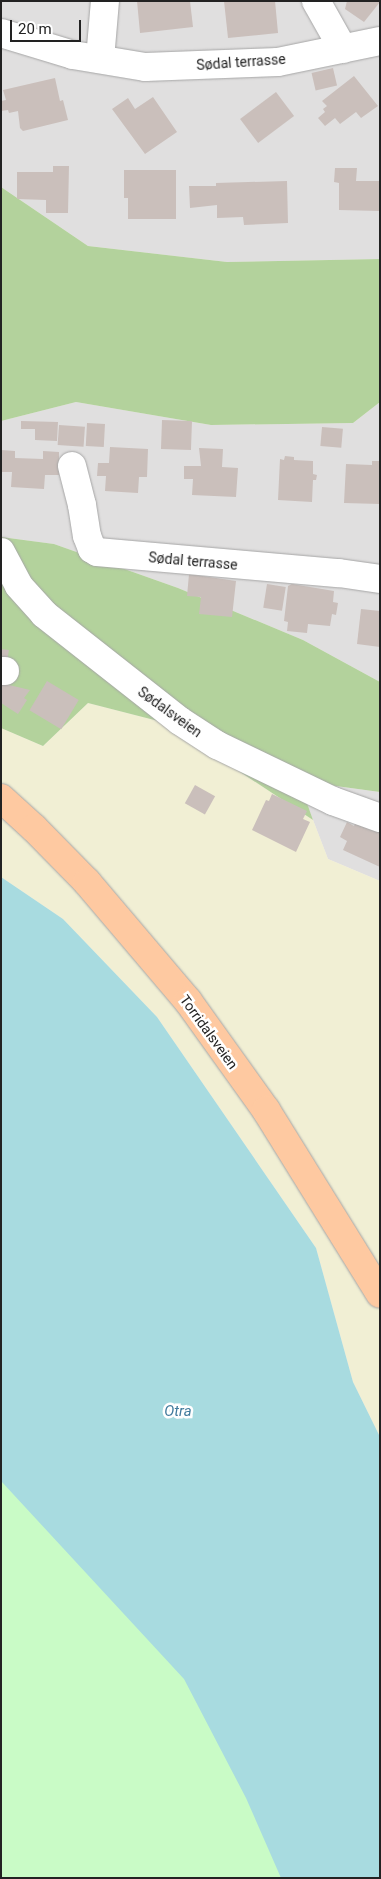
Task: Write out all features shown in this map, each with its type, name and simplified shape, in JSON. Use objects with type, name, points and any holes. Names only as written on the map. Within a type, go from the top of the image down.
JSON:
[{"type":"main road","name":"Torridalsveien","points":[[1,798],[34,828],[87,882],[188,1001],[266,1110],[380,1294]]},
{"type":"street","points":[[100,59],[105,1]]},
{"type":"street","points":[[316,1],[343,49]]},
{"type":"street","name":"Sødal terrasse","points":[[1,34],[73,55],[145,67],[278,62],[380,41]]},
{"type":"street","name":"Sødal terrasse","points":[[72,466],[82,505],[86,536],[92,549],[97,552],[339,573],[380,579]]},
{"type":"street","name":"Sødalsveien","points":[[1,552],[24,593],[44,614],[180,721],[217,745],[333,801],[380,818]]},
{"type":"shaded area","points":[[1,1],[380,1],[380,259],[227,262],[88,246],[1,187]]},
{"type":"shaded area","points":[[76,402],[211,425],[353,423],[380,402],[380,682],[303,640],[178,588],[54,544],[1,537],[1,421]]},
{"type":"shaded area","points":[[88,703],[166,723],[313,820],[328,859],[380,881],[380,1437],[353,1382],[316,1248],[157,1017],[63,919],[1,877],[1,728],[43,746]]},
{"type":"shaded area","points":[[298,781],[380,792],[380,881],[328,859]]},
{"type":"green space","points":[[1,187],[88,246],[227,262],[380,259],[380,402],[353,423],[211,425],[76,402],[1,421]]},
{"type":"green space","points":[[1,537],[54,544],[178,588],[303,640],[380,682],[380,792],[299,781],[313,820],[166,723],[88,703],[43,746],[1,728]]},
{"type":"green space","points":[[1,1302],[380,1878],[1,1878]]},
{"type":"water","name":"Otra","points":[[1,877],[63,919],[157,1017],[316,1248],[353,1382],[380,1437],[380,1878],[281,1878],[246,1798],[184,1679],[1,1481]]},
{"type":"building","points":[[137,1],[190,1],[193,27],[140,33]]},
{"type":"building","points":[[224,1],[275,1],[278,33],[228,38]]},
{"type":"building","points":[[347,1],[380,2],[364,22],[345,9]]},
{"type":"building","points":[[333,68],[337,86],[316,90],[312,73]]},
{"type":"building","points":[[354,76],[378,106],[361,118],[356,112],[340,124],[335,118],[325,126],[318,118],[325,112],[323,109],[327,106],[322,101]]},
{"type":"building","points":[[55,78],[60,101],[63,100],[68,120],[23,131],[20,128],[18,111],[9,113],[8,110],[1,111],[1,101],[6,100],[3,90]]},
{"type":"building","points":[[276,92],[294,116],[258,143],[240,119]]},
{"type":"building","points":[[153,97],[177,132],[145,154],[112,109],[128,98],[135,109]]},
{"type":"building","points":[[53,166],[69,166],[68,213],[46,213],[46,200],[17,199],[17,172],[53,172]]},
{"type":"building","points":[[335,168],[357,168],[356,181],[380,181],[380,211],[339,210],[339,183],[334,182]]},
{"type":"building","points":[[124,170],[176,170],[176,219],[128,219],[128,198],[124,198]]},
{"type":"building","points":[[287,181],[288,223],[244,225],[243,217],[217,218],[217,205],[190,208],[189,186],[216,186],[216,183]]},
{"type":"building","points":[[162,420],[192,421],[191,450],[161,449]]},
{"type":"building","points":[[21,421],[58,422],[57,441],[35,440],[35,429],[21,429]]},
{"type":"building","points":[[87,423],[105,424],[104,447],[86,446]]},
{"type":"building","points":[[59,425],[85,427],[84,447],[58,445]]},
{"type":"building","points":[[322,427],[343,429],[341,448],[320,446]]},
{"type":"building","points":[[110,447],[148,449],[147,477],[139,477],[138,493],[105,491],[106,476],[97,476],[98,463],[109,463]]},
{"type":"building","points":[[199,448],[223,449],[222,467],[238,468],[236,497],[192,495],[193,479],[184,479],[184,466],[201,466]]},
{"type":"building","points":[[1,450],[15,451],[15,458],[43,459],[43,451],[59,452],[59,475],[45,475],[44,489],[11,487],[12,472],[1,472]]},
{"type":"building","points":[[285,456],[294,457],[294,460],[313,461],[313,474],[317,475],[316,480],[313,480],[312,502],[278,500],[280,459],[284,460]]},
{"type":"building","points":[[372,461],[380,461],[380,504],[344,503],[346,464],[372,465]]},
{"type":"building","points":[[189,574],[236,581],[232,617],[199,614],[201,597],[187,596]]},
{"type":"building","points":[[267,584],[286,587],[282,611],[263,608]]},
{"type":"building","points":[[292,584],[334,591],[333,602],[338,603],[336,615],[332,614],[330,626],[308,624],[307,633],[287,631],[288,622],[284,621],[288,586]]},
{"type":"building","points":[[361,609],[380,611],[380,647],[357,644]]},
{"type":"building","points":[[1,649],[9,650],[6,666],[1,665]]},
{"type":"building","points":[[47,681],[79,700],[61,729],[29,710]]},
{"type":"building","points":[[1,683],[30,690],[24,698],[27,700],[18,714],[1,703]]},
{"type":"building","points":[[195,785],[215,796],[205,815],[185,803]]},
{"type":"building","points":[[272,794],[307,811],[303,819],[310,822],[296,852],[252,830],[266,800],[269,801]]},
{"type":"building","points":[[358,817],[380,826],[380,867],[343,850],[347,841],[340,837],[347,822],[354,826]]}]
